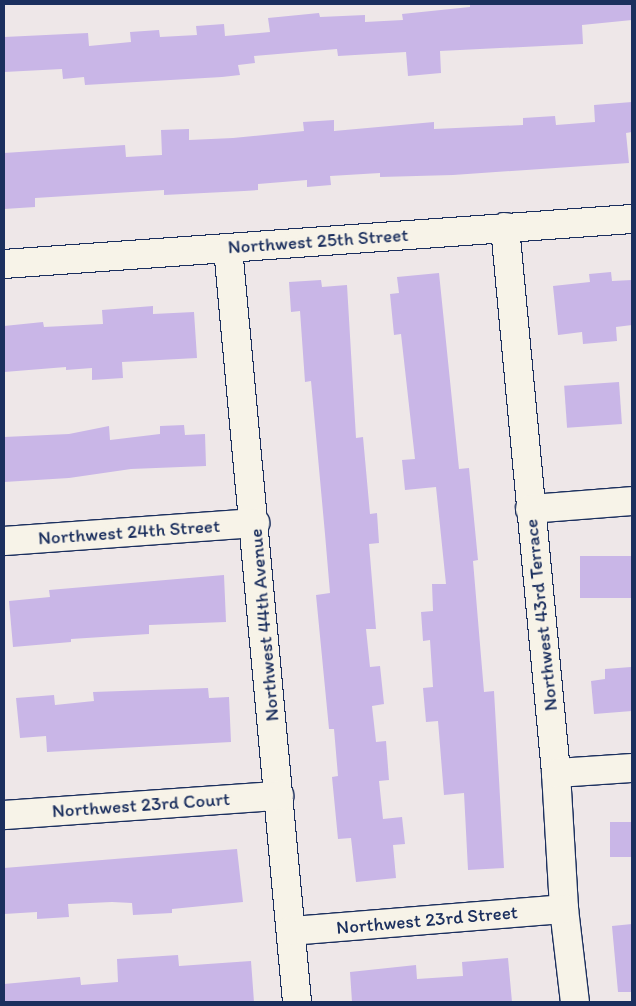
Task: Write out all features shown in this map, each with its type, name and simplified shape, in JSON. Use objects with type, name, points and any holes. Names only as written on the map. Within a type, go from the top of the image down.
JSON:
[{"type":"street","name":"Northwest 25th Street","points":[[4,264],[632,218]]},
{"type":"street","name":"Northwest 43rd Terrace","points":[[505,228],[556,773],[564,909],[575,1002]]},
{"type":"street","name":"Northwest 44th Avenue","points":[[228,248],[255,523],[297,1002]]},
{"type":"street","points":[[530,509],[632,501]]},
{"type":"street","name":"Northwest 24th Street","points":[[4,541],[255,523]]},
{"type":"street","points":[[556,773],[632,768]]},
{"type":"street","name":"Northwest 23rd Court","points":[[4,815],[279,796]]},
{"type":"street","name":"Northwest 23rd Street","points":[[291,931],[564,909]]},
{"type":"building","points":[[470,4],[632,4],[632,20],[582,25],[583,44],[440,51],[441,73],[408,76],[406,52],[338,56],[337,49],[254,56],[255,63],[238,65],[240,75],[222,77],[85,85],[84,77],[63,79],[62,69],[4,72],[4,37],[88,33],[89,46],[131,42],[130,32],[159,30],[160,37],[197,35],[196,26],[224,24],[225,36],[270,32],[268,18],[319,13],[320,17],[365,15],[365,22],[403,20],[402,14],[470,7]]},
{"type":"building","points":[[632,102],[632,132],[626,133],[629,163],[453,175],[380,177],[380,173],[330,176],[331,185],[307,187],[307,180],[258,184],[258,190],[244,191],[164,195],[164,190],[35,198],[35,207],[4,209],[4,153],[125,145],[126,157],[162,155],[161,130],[189,129],[189,140],[233,138],[304,131],[303,122],[334,120],[334,131],[434,122],[434,129],[523,125],[523,118],[555,116],[556,125],[595,122],[594,105]]},
{"type":"building","points":[[611,272],[612,281],[632,280],[632,325],[616,327],[617,341],[583,344],[582,332],[558,335],[553,286],[590,282],[589,274]]},
{"type":"building","points":[[439,273],[459,469],[469,468],[478,560],[473,561],[484,692],[494,691],[504,868],[468,870],[464,793],[444,795],[438,721],[426,722],[423,688],[433,687],[430,640],[423,641],[421,612],[433,611],[432,584],[446,584],[436,487],[405,490],[402,460],[415,459],[401,334],[394,335],[390,294],[399,293],[397,277]]},
{"type":"building","points":[[321,280],[322,287],[347,285],[356,438],[363,437],[370,514],[377,513],[379,543],[369,544],[376,629],[366,629],[370,667],[380,666],[384,704],[372,706],[376,742],[386,741],[389,780],[379,781],[383,819],[402,817],[405,844],[393,845],[396,878],[356,882],[351,838],[338,839],[332,777],[338,776],[334,729],[329,729],[316,595],[330,593],[325,534],[311,381],[305,382],[300,311],[291,312],[289,282]]},
{"type":"building","points":[[153,306],[153,314],[194,312],[197,358],[122,362],[123,378],[92,380],[92,368],[66,370],[66,367],[4,372],[4,326],[43,322],[44,327],[103,324],[102,310]]},
{"type":"building","points":[[619,382],[622,424],[567,428],[564,386]]},
{"type":"building","points":[[184,425],[185,435],[205,434],[206,466],[131,469],[69,478],[4,482],[4,437],[69,434],[109,426],[110,440],[160,434],[160,426]]},
{"type":"building","points":[[580,556],[632,556],[632,598],[580,598]]},
{"type":"building","points":[[224,575],[226,622],[149,625],[149,634],[71,639],[71,642],[13,647],[9,601],[50,597],[49,590]]},
{"type":"building","points":[[631,667],[632,711],[594,714],[591,681],[605,679],[605,669]]},
{"type":"building","points":[[208,688],[209,698],[229,697],[231,742],[47,752],[46,736],[20,738],[16,698],[54,695],[55,705],[94,701],[93,692]]},
{"type":"building","points":[[610,822],[632,822],[632,857],[610,857]]},
{"type":"building","points":[[237,849],[243,902],[172,909],[172,913],[133,915],[132,903],[112,902],[68,904],[69,917],[37,919],[37,912],[4,914],[4,868]]},
{"type":"building","points":[[632,924],[632,992],[618,992],[612,926]]},
{"type":"building","points":[[178,955],[179,966],[251,961],[254,1002],[4,1002],[4,984],[80,977],[81,985],[118,982],[117,959]]},
{"type":"building","points":[[508,958],[512,1002],[352,1002],[350,972],[416,965],[417,979],[463,976],[462,962]]}]
